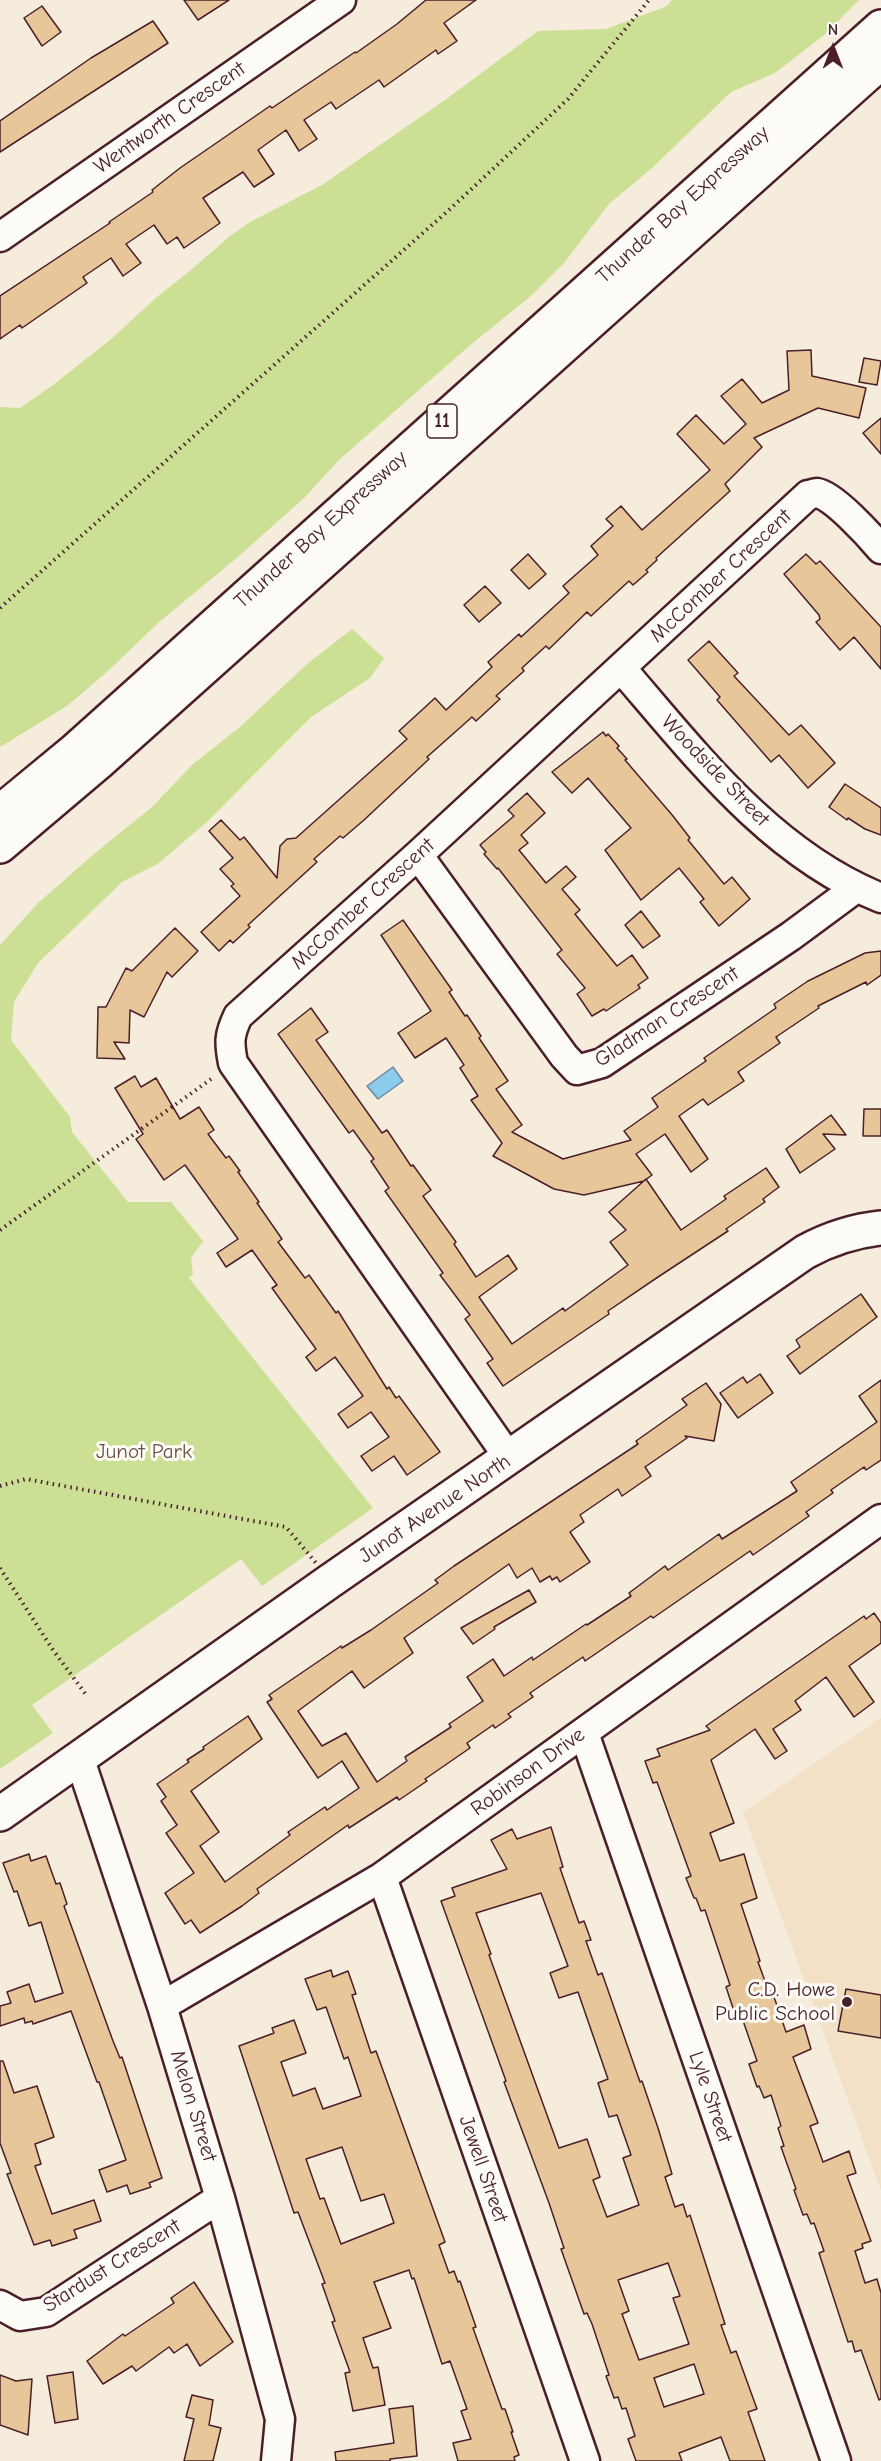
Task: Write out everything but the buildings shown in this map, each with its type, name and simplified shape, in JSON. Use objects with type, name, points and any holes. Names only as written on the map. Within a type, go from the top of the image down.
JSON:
[{"type":"main road","name":"Thunder Bay Expressway","points":[[0,812],[74,751],[881,27]]},
{"type":"main road","name":"Thunder Bay Expressway","points":[[0,846],[98,763],[881,62]]},
{"type":"main road","name":"Junot Avenue North","points":[[0,1814],[330,1581],[805,1252],[829,1240],[853,1232],[881,1228]]},
{"type":"street","name":"Wentworth Crescent","points":[[0,237],[341,0]]},
{"type":"street","name":"McComber Crescent","points":[[509,1458],[233,1063],[229,1046],[230,1031],[238,1016],[418,855],[808,495],[817,494],[826,497],[881,549]]},
{"type":"street","name":"Woodside Street","points":[[621,668],[745,808],[785,841],[869,893]]},
{"type":"street","name":"Gladman Crescent","points":[[418,855],[564,1056],[577,1070],[602,1063],[791,936],[869,893]]},
{"type":"street","name":"Robinson Drive","points":[[162,2006],[382,1877],[881,1519]]},
{"type":"street","name":"Lyle Street","points":[[584,1732],[836,2461]]},
{"type":"street","name":"Melon Street","points":[[79,1758],[162,2006],[220,2198],[280,2418],[276,2461]]},
{"type":"street","name":"Jewell Street","points":[[382,1877],[585,2461]]},
{"type":"street","name":"Stardust Crescent","points":[[0,2305],[20,2316],[46,2312],[220,2198]]},
{"type":"path","points":[[0,608],[441,217],[568,99],[649,0]]},
{"type":"path","points":[[0,1230],[233,1063]]},
{"type":"path","points":[[0,1486],[26,1479],[286,1527],[330,1581]]},
{"type":"path","points":[[0,1568],[2,1576],[87,1696]]},
{"type":"shaded area","name":"C.D. Howe Public School","points":[[881,1718],[881,2191],[743,1812]]},
{"type":"green space","points":[[672,0],[859,0],[823,36],[775,73],[731,92],[652,168],[609,204],[564,263],[532,295],[468,347],[339,460],[304,498],[158,623],[107,672],[67,706],[0,747],[0,407],[20,408],[53,385],[110,340],[158,296],[230,236],[250,222],[322,185],[445,100],[538,31],[606,29],[667,6]]},
{"type":"green space","name":"Junot Park","points":[[352,629],[384,658],[370,678],[311,717],[209,820],[159,863],[122,882],[38,963],[14,1002],[11,1040],[70,1117],[72,1132],[128,1202],[171,1202],[203,1241],[191,1258],[193,1274],[189,1278],[373,1508],[262,1586],[241,1559],[32,1705],[53,1733],[0,1769],[0,945],[38,903],[152,807],[193,764],[240,727],[307,664]]},
{"type":"water","points":[[393,1067],[403,1081],[378,1099],[367,1086]]},
{"type":"place","name":"C.D. Howe Public School","points":[[847,2002]]}]
